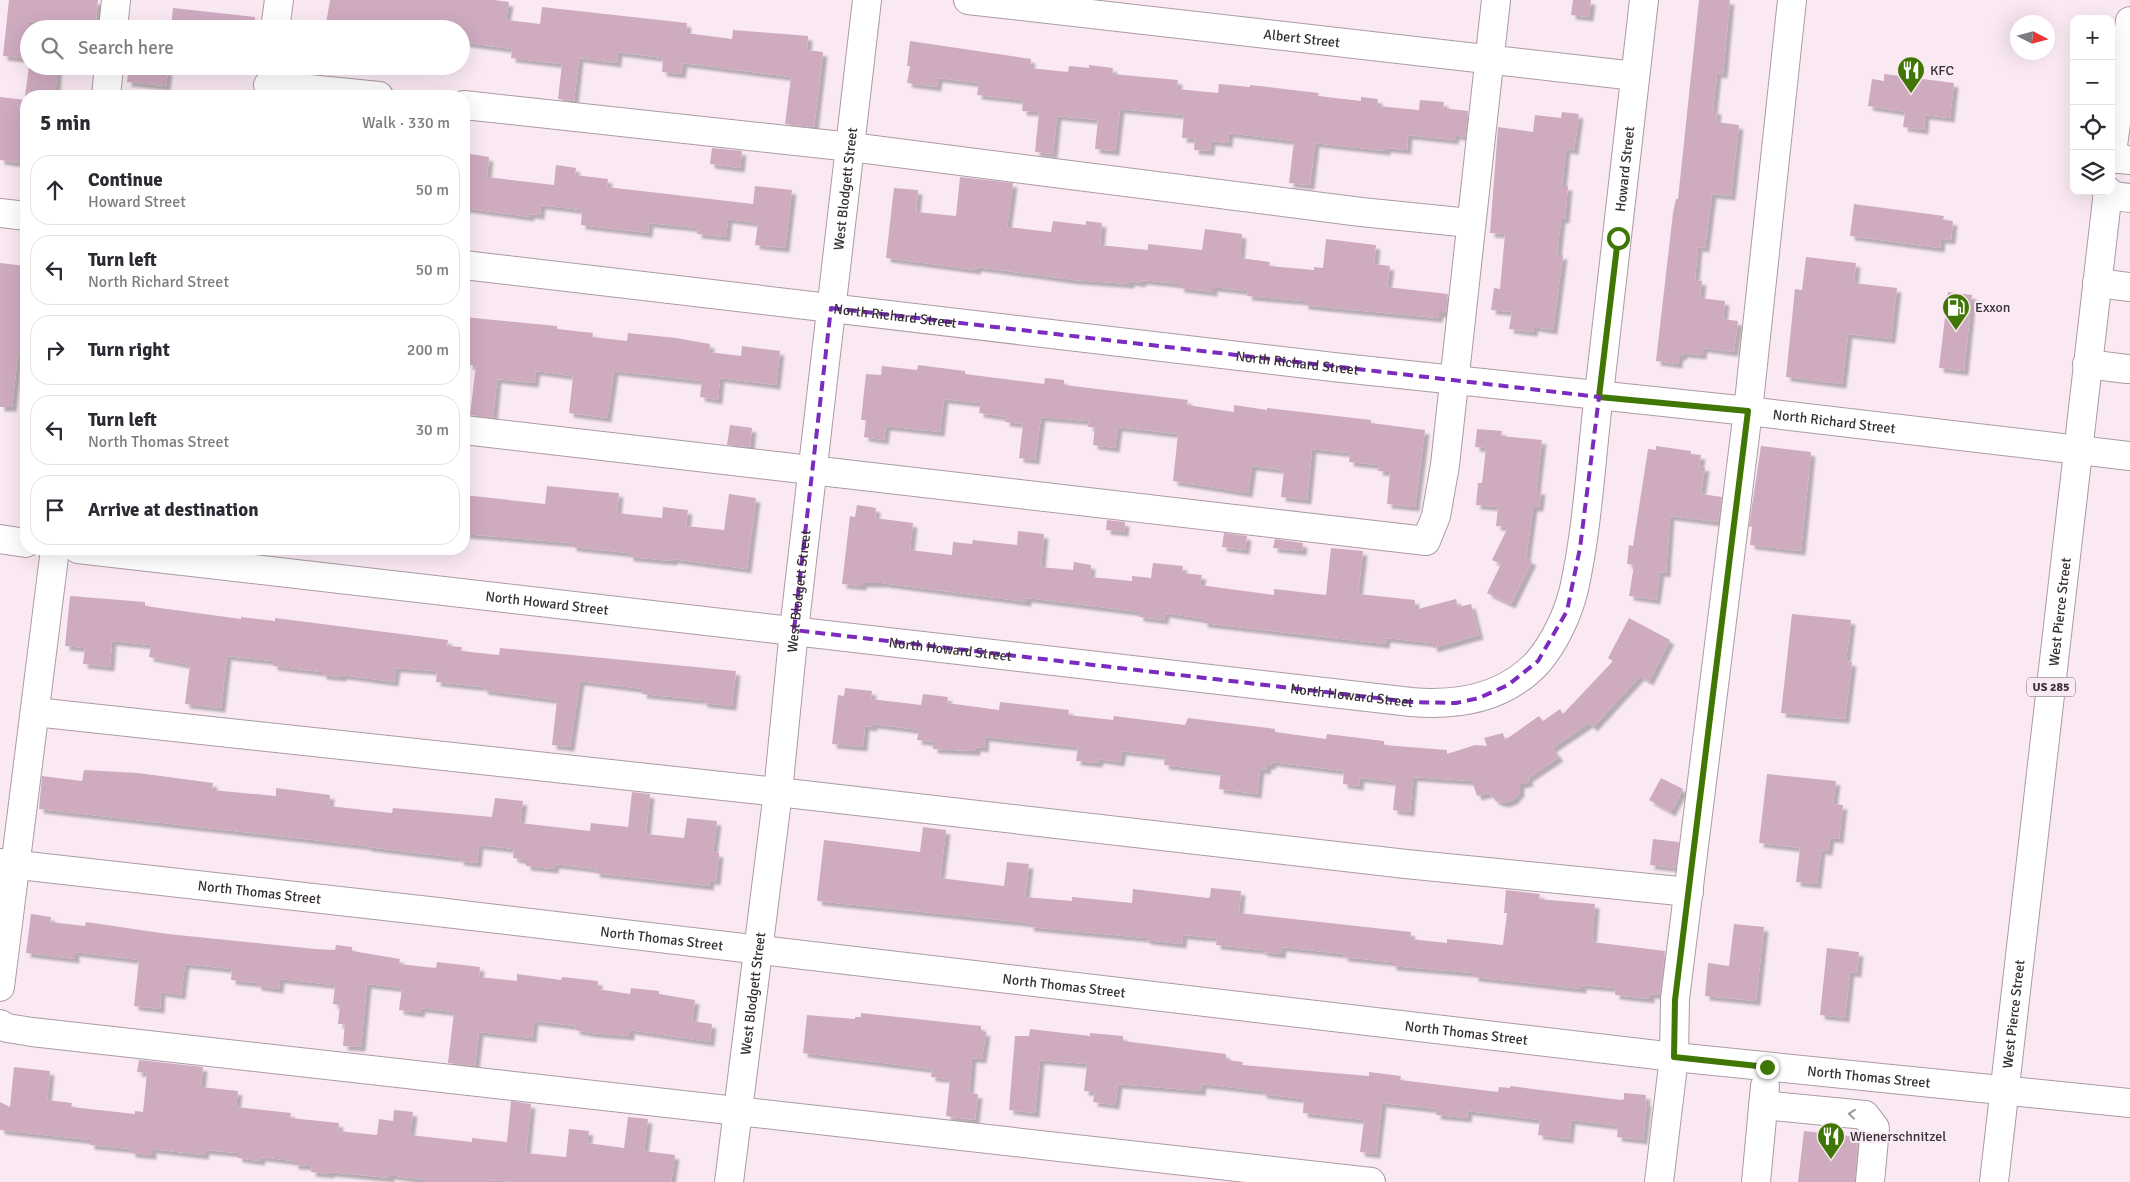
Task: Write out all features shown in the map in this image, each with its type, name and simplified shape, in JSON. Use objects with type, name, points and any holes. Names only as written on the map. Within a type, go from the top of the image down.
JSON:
[{"type":"main road","points":[[114,20],[116,0]]},
{"type":"main road","points":[[276,20],[279,0]]},
{"type":"main road","name":"West Blodgett Street","points":[[730,1182],[757,949],[778,792],[794,630],[867,0]]},
{"type":"main road","name":"Albert Street","points":[[968,0],[1635,76]]},
{"type":"main road","points":[[470,431],[1426,541],[1436,516],[1445,466],[1470,223],[1496,0]]},
{"type":"main road","name":"Howard Street","points":[[1599,397],[1644,0]]},
{"type":"main road","points":[[1659,1182],[1674,1057],[1675,1000],[1748,411],[1792,0]]},
{"type":"main road","points":[[2112,150],[2126,68],[2130,21]]},
{"type":"main road","points":[[107,90],[108,75]]},
{"type":"main road","points":[[268,82],[331,90]]},
{"type":"main road","points":[[470,106],[850,147],[1361,212],[1470,223]]},
{"type":"main road","points":[[2115,159],[2130,160]]},
{"type":"main road","name":"West Pierce Street","points":[[1994,1182],[2087,364],[2097,284],[2115,195]]},
{"type":"main road","points":[[0,213],[20,215]]},
{"type":"main road","name":"North Richard Street","points":[[470,266],[1599,397],[1748,411],[2130,456]]},
{"type":"main road","points":[[2097,284],[2130,288]]},
{"type":"main road","points":[[2087,364],[2127,369]]},
{"type":"main road","name":"North Howard Street","points":[[131,555],[1410,702],[1456,703],[1479,698],[1508,686],[1538,661],[1567,611],[1574,589],[1599,397]]},
{"type":"main road","points":[[0,539],[20,541]]},
{"type":"main road","points":[[0,987],[8,864],[35,712],[54,555]]},
{"type":"main road","points":[[35,712],[778,792],[1406,864],[1689,892]]},
{"type":"main road","name":"North Thomas Street","points":[[8,864],[757,949],[1674,1057],[2130,1104]]},
{"type":"main road","points":[[0,1024],[7,1028],[32,1032],[1371,1182]]},
{"type":"main road","points":[[1756,1182],[1767,1067]]},
{"type":"main road","points":[[1764,1105],[1865,1115],[1875,1128],[1870,1182]]},
{"type":"highlighted area","points":[[831,308],[1599,397],[1580,548],[1567,611],[1538,661],[1508,685],[1479,698],[1456,703],[1411,702],[794,630]]},
{"type":"building","points":[[9,0],[98,0],[96,20],[20,20],[20,58],[3,56]]},
{"type":"building","points":[[330,0],[494,0],[509,2],[506,20],[540,24],[542,7],[687,23],[686,33],[732,39],[733,30],[808,36],[807,50],[823,52],[814,127],[785,124],[791,77],[683,63],[681,74],[662,72],[663,58],[618,52],[617,63],[579,58],[574,101],[558,99],[562,64],[511,58],[512,49],[470,43],[470,20],[327,20]]},
{"type":"building","points":[[1573,0],[1591,0],[1589,17],[1571,15]]},
{"type":"building","points":[[1699,0],[1730,0],[1723,74],[1717,73],[1713,110],[1717,110],[1716,122],[1739,125],[1731,196],[1712,194],[1705,248],[1698,247],[1695,280],[1702,281],[1700,298],[1725,301],[1723,319],[1738,321],[1734,352],[1703,348],[1702,355],[1683,353],[1682,356],[1679,356],[1678,364],[1656,361],[1673,213],[1676,199],[1678,199]]},
{"type":"building","points":[[173,8],[255,17],[255,20],[172,20]]},
{"type":"building","points":[[910,41],[1031,59],[1030,68],[1068,72],[1069,66],[1089,68],[1089,65],[1113,68],[1112,74],[1178,80],[1177,89],[1218,93],[1219,84],[1250,87],[1250,85],[1319,93],[1318,96],[1361,101],[1361,97],[1378,99],[1377,106],[1419,110],[1420,100],[1444,102],[1443,108],[1468,111],[1465,137],[1455,135],[1454,140],[1408,135],[1407,150],[1386,148],[1386,151],[1315,143],[1310,185],[1289,183],[1294,141],[1229,133],[1228,143],[1211,141],[1210,151],[1194,150],[1195,139],[1182,138],[1184,115],[1120,109],[1115,151],[1095,149],[1098,120],[1057,116],[1053,154],[1035,152],[1039,112],[1022,111],[1023,100],[977,95],[979,83],[938,78],[937,87],[907,83],[910,66],[907,66]]},
{"type":"building","name":"KFC","points":[[1884,74],[1954,83],[1950,118],[1925,115],[1924,130],[1903,127],[1905,112],[1868,106],[1872,79],[1884,81]]},
{"type":"building","points":[[28,75],[57,75],[56,90],[26,90]]},
{"type":"building","points":[[128,75],[167,75],[166,86],[127,82]]},
{"type":"building","points":[[0,97],[20,99],[20,163],[0,160]]},
{"type":"building","points":[[1562,112],[1579,114],[1574,150],[1566,149],[1562,186],[1568,186],[1565,219],[1561,219],[1557,255],[1563,255],[1553,330],[1534,327],[1533,332],[1509,329],[1512,312],[1491,310],[1494,288],[1500,289],[1505,234],[1490,233],[1498,127],[1533,132],[1535,115],[1561,118]]},
{"type":"building","points":[[712,148],[742,151],[740,168],[710,164]]},
{"type":"building","points":[[470,154],[489,157],[487,177],[554,185],[556,165],[576,168],[575,175],[608,179],[607,187],[753,204],[755,186],[792,190],[785,248],[755,245],[758,223],[728,219],[726,237],[697,234],[698,228],[649,223],[648,233],[581,225],[582,210],[541,205],[540,215],[530,214],[530,217],[470,209]]},
{"type":"building","points":[[960,177],[1013,183],[1007,227],[1051,232],[1053,221],[1086,225],[1086,221],[1102,223],[1100,245],[1148,250],[1148,244],[1202,250],[1205,229],[1242,234],[1240,258],[1270,262],[1269,266],[1314,270],[1314,267],[1323,268],[1326,239],[1376,245],[1374,264],[1390,266],[1387,287],[1448,294],[1446,313],[1439,313],[1438,318],[1322,307],[1304,305],[1304,301],[1247,296],[1248,291],[1213,287],[1213,292],[1180,288],[1180,284],[1142,280],[1141,283],[1130,281],[1130,284],[1074,280],[977,267],[976,270],[886,258],[894,188],[918,190],[916,212],[956,216]]},
{"type":"building","points":[[1854,204],[1944,216],[1943,220],[1953,221],[1951,240],[1941,239],[1940,248],[1850,236]]},
{"type":"building","points":[[1806,257],[1856,263],[1854,283],[1897,288],[1891,339],[1848,334],[1842,384],[1786,377],[1795,289],[1802,290]]},
{"type":"building","points":[[0,263],[20,265],[20,352],[18,352],[12,407],[0,407]]},
{"type":"building","name":"Exxon","points":[[1948,292],[1972,295],[1964,371],[1939,368]]},
{"type":"building","points":[[470,318],[557,326],[557,329],[593,333],[592,337],[627,341],[628,333],[676,338],[710,344],[709,352],[741,356],[742,346],[780,351],[776,385],[720,378],[718,400],[700,397],[702,381],[614,371],[607,418],[569,413],[573,376],[536,371],[534,383],[497,379],[493,418],[470,415],[476,365],[470,365]]},
{"type":"building","points":[[918,365],[965,371],[965,374],[1044,384],[1045,378],[1064,380],[1064,385],[1188,400],[1187,405],[1234,412],[1234,405],[1267,410],[1267,408],[1371,420],[1371,423],[1425,430],[1415,507],[1387,504],[1390,472],[1378,471],[1379,465],[1349,462],[1350,453],[1312,449],[1307,500],[1281,497],[1284,470],[1252,466],[1248,493],[1173,481],[1178,434],[1118,427],[1115,448],[1093,445],[1095,427],[1088,427],[1089,421],[1041,417],[1035,460],[1019,458],[1023,424],[1005,422],[1006,417],[979,413],[981,403],[944,399],[940,432],[886,426],[884,440],[864,437],[866,420],[861,420],[866,374],[881,375],[882,366],[917,370]]},
{"type":"building","points":[[730,425],[752,428],[750,447],[727,445]]},
{"type":"building","points":[[1477,429],[1502,431],[1501,436],[1542,440],[1536,490],[1541,490],[1539,507],[1533,507],[1526,558],[1532,561],[1511,604],[1487,593],[1501,564],[1492,560],[1508,527],[1496,526],[1498,507],[1476,505],[1478,483],[1482,483],[1486,448],[1475,447]]},
{"type":"building","points":[[1656,446],[1691,451],[1691,454],[1701,455],[1699,466],[1705,467],[1701,494],[1722,497],[1718,522],[1670,516],[1666,573],[1660,572],[1656,600],[1629,596],[1634,565],[1627,564],[1629,545],[1633,546],[1648,449],[1656,450]]},
{"type":"building","points":[[1761,446],[1811,452],[1801,551],[1750,545],[1752,527],[1749,526]]},
{"type":"building","points":[[547,486],[619,493],[617,513],[662,518],[663,507],[688,510],[686,526],[724,530],[729,494],[756,498],[747,569],[673,559],[673,561],[629,557],[629,553],[572,547],[572,543],[470,534],[470,496],[545,504]]},
{"type":"building","points":[[857,505],[876,508],[875,518],[913,523],[910,550],[952,555],[953,542],[972,544],[973,540],[1017,545],[1018,531],[1044,534],[1041,567],[1073,570],[1074,562],[1091,565],[1090,577],[1132,581],[1132,576],[1151,578],[1153,563],[1183,566],[1182,573],[1202,575],[1200,585],[1274,595],[1274,589],[1326,595],[1331,548],[1363,551],[1358,594],[1415,600],[1414,610],[1456,599],[1458,607],[1471,604],[1479,635],[1433,648],[1432,643],[1386,638],[1385,644],[1203,623],[1204,619],[1165,613],[1164,620],[1139,617],[1139,612],[1027,598],[1027,602],[882,583],[862,583],[862,586],[842,584],[850,516],[855,517]]},
{"type":"building","points":[[1107,520],[1125,522],[1124,532],[1106,530]]},
{"type":"building","points":[[1224,533],[1247,536],[1245,550],[1222,547]]},
{"type":"building","points":[[1275,539],[1303,543],[1302,551],[1273,548]]},
{"type":"building","points":[[70,596],[145,602],[145,606],[241,619],[241,617],[275,621],[275,618],[448,640],[447,646],[462,647],[461,651],[499,655],[500,648],[736,671],[732,706],[703,703],[703,700],[642,694],[643,689],[580,681],[570,747],[552,745],[557,700],[483,690],[484,687],[436,682],[437,671],[396,668],[394,682],[342,675],[342,677],[322,675],[322,672],[273,666],[273,661],[227,656],[221,708],[185,704],[190,665],[149,657],[151,645],[112,641],[110,667],[83,664],[85,648],[65,646]]},
{"type":"building","points":[[1792,614],[1851,620],[1846,661],[1852,662],[1845,719],[1781,713]]},
{"type":"building","points":[[1629,618],[1670,640],[1649,681],[1640,676],[1593,727],[1589,723],[1552,748],[1559,757],[1528,778],[1529,782],[1520,784],[1520,792],[1513,800],[1504,803],[1496,801],[1489,793],[1477,796],[1472,781],[1413,777],[1410,812],[1393,810],[1396,782],[1360,778],[1359,786],[1343,784],[1344,771],[1272,762],[1271,765],[1267,765],[1266,770],[1260,769],[1257,794],[1219,789],[1221,772],[1164,765],[1165,756],[1122,751],[1120,762],[1099,759],[1098,763],[1076,761],[1078,747],[985,737],[984,748],[976,747],[976,751],[933,749],[933,742],[917,740],[919,730],[873,724],[873,727],[865,726],[863,747],[832,744],[838,695],[844,696],[845,688],[872,691],[871,699],[921,705],[923,694],[948,697],[947,703],[999,710],[1000,702],[1069,710],[1068,715],[1113,720],[1114,716],[1185,725],[1188,718],[1275,729],[1275,732],[1326,739],[1327,734],[1384,741],[1384,745],[1447,750],[1447,754],[1475,745],[1487,746],[1484,738],[1503,733],[1505,740],[1539,716],[1543,721],[1560,709],[1563,714],[1613,661],[1608,658]]},
{"type":"building","points":[[84,770],[138,773],[213,783],[212,790],[276,796],[276,788],[330,795],[329,806],[392,813],[393,808],[492,817],[495,798],[523,801],[520,823],[590,831],[591,823],[628,827],[632,792],[650,794],[646,834],[684,838],[687,818],[717,821],[713,852],[719,853],[716,881],[710,880],[709,886],[595,873],[596,869],[555,864],[554,869],[526,866],[526,860],[513,858],[514,849],[479,845],[477,863],[459,861],[460,858],[367,846],[39,809],[42,776],[82,781]]},
{"type":"building","points":[[1767,774],[1836,781],[1833,804],[1843,805],[1839,839],[1830,838],[1828,851],[1821,850],[1817,884],[1796,882],[1800,848],[1759,843]]},
{"type":"building","points":[[1661,778],[1683,789],[1671,812],[1649,800]]},
{"type":"building","points":[[923,827],[946,830],[940,878],[1004,886],[1007,862],[1029,864],[1025,897],[1072,901],[1072,897],[1132,903],[1133,889],[1208,898],[1210,897],[1211,888],[1241,891],[1239,913],[1411,932],[1410,939],[1447,943],[1447,939],[1503,945],[1507,913],[1504,913],[1506,890],[1540,894],[1539,899],[1595,904],[1592,942],[1665,951],[1660,995],[1650,994],[1650,999],[1615,995],[1616,988],[1582,985],[1582,989],[1474,977],[1474,973],[1392,966],[1392,962],[1343,957],[1344,954],[1282,947],[1281,954],[1263,952],[1263,950],[1216,945],[1217,938],[1183,935],[1182,944],[1146,940],[1146,938],[1029,927],[1030,923],[817,901],[824,840],[920,852]]},
{"type":"building","points":[[1653,839],[1679,842],[1676,868],[1650,865]]},
{"type":"building","points":[[31,914],[51,917],[50,922],[85,926],[86,922],[168,934],[315,949],[335,950],[336,945],[352,947],[352,951],[400,959],[399,964],[436,968],[437,962],[480,967],[479,977],[517,981],[517,974],[561,980],[562,977],[598,981],[597,989],[630,994],[631,988],[659,991],[659,994],[695,1000],[692,1021],[712,1024],[710,1042],[630,1030],[630,1036],[592,1033],[575,1030],[576,1026],[534,1021],[532,1038],[479,1032],[475,1066],[448,1063],[454,1012],[421,1008],[420,1013],[399,1010],[402,988],[367,984],[361,1047],[343,1046],[345,1024],[338,1024],[340,1005],[333,1004],[335,985],[280,979],[279,989],[257,986],[257,983],[231,980],[232,969],[185,964],[181,995],[161,992],[160,1009],[134,1006],[139,960],[75,952],[75,959],[26,953]]},
{"type":"building","points":[[1734,924],[1764,927],[1756,1001],[1705,996],[1708,963],[1729,966]]},
{"type":"building","points":[[1827,948],[1859,952],[1857,973],[1850,972],[1845,1018],[1820,1015]]},
{"type":"building","points":[[861,1013],[981,1026],[981,1031],[986,1032],[982,1059],[972,1058],[969,1093],[978,1094],[975,1120],[946,1116],[950,1079],[931,1077],[932,1069],[803,1053],[807,1015],[855,1019],[855,1017],[861,1017]]},
{"type":"building","points":[[1030,1029],[1090,1036],[1090,1033],[1123,1036],[1123,1041],[1226,1054],[1226,1060],[1243,1062],[1242,1065],[1369,1076],[1369,1072],[1401,1076],[1400,1080],[1498,1092],[1499,1087],[1510,1088],[1510,1086],[1621,1100],[1624,1099],[1624,1093],[1646,1095],[1643,1140],[1617,1137],[1618,1126],[1571,1120],[1569,1139],[1538,1135],[1540,1120],[1468,1111],[1467,1118],[1436,1115],[1437,1109],[1382,1103],[1376,1154],[1360,1152],[1364,1120],[1303,1113],[1304,1099],[1262,1094],[1263,1091],[1202,1084],[1201,1091],[1118,1084],[1115,1105],[1093,1102],[1095,1092],[1084,1091],[1087,1064],[1040,1060],[1035,1113],[1009,1110],[1015,1036],[1029,1036]]},
{"type":"building","points":[[139,1060],[203,1067],[201,1087],[238,1091],[236,1107],[291,1113],[290,1118],[339,1123],[338,1131],[377,1135],[379,1119],[393,1121],[394,1110],[413,1112],[410,1135],[472,1142],[472,1138],[507,1142],[511,1101],[531,1104],[526,1153],[566,1157],[569,1129],[589,1131],[587,1143],[624,1148],[628,1117],[648,1119],[644,1151],[675,1155],[671,1182],[515,1182],[492,1180],[492,1182],[424,1182],[424,1180],[390,1175],[390,1178],[311,1172],[312,1166],[294,1165],[294,1161],[261,1157],[260,1161],[238,1158],[238,1153],[205,1150],[204,1155],[152,1149],[152,1155],[131,1153],[131,1149],[90,1145],[90,1140],[0,1130],[0,1102],[10,1107],[14,1067],[50,1071],[47,1100],[72,1103],[71,1107],[135,1114],[135,1111],[143,1112],[147,1073],[137,1072]]},
{"type":"building","name":"Wienerschnitzel","points":[[1804,1131],[1858,1137],[1855,1182],[1798,1182]]},
{"type":"place","name":"KFC","points":[[1911,94]]},
{"type":"place","name":"Exxon","points":[[1956,331]]},
{"type":"place","name":"Wienerschnitzel","points":[[1831,1160]]},
{"type":"route","points":[[1618,238],[1599,397],[1748,411],[1675,1000],[1674,1057],[1767,1067]]}]
